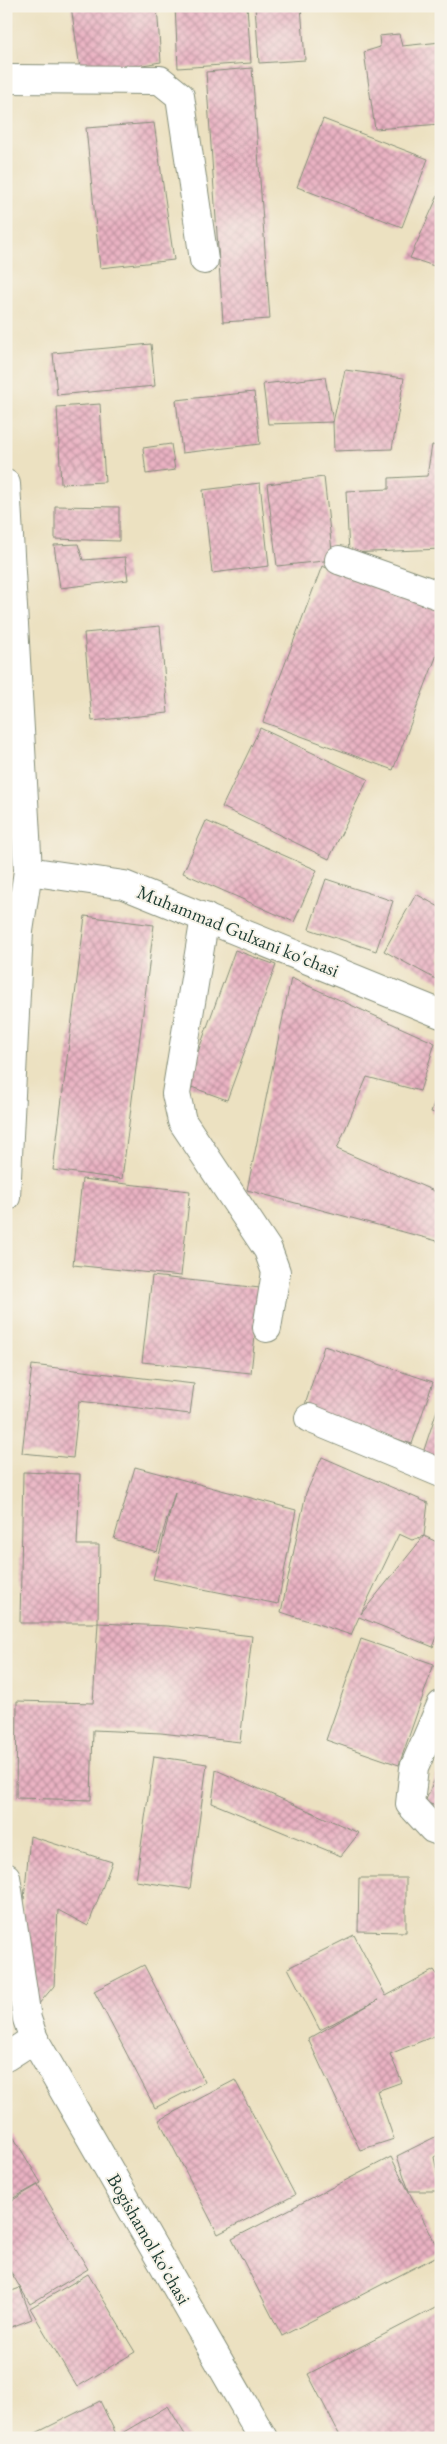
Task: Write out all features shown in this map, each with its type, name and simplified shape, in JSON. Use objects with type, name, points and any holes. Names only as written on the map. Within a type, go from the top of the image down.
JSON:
[{"type":"street","points":[[6,79],[160,80],[180,96],[204,260]]},
{"type":"street","points":[[6,484],[28,871],[13,931],[6,1197]]},
{"type":"street","points":[[339,560],[441,596]]},
{"type":"street","name":"Muhammad Gulxani ko'chasi","points":[[28,871],[124,884],[441,1014]]},
{"type":"street","points":[[205,917],[176,1094],[182,1121],[268,1250],[276,1272],[267,1328]]},
{"type":"street","points":[[309,1418],[441,1473]]},
{"type":"street","points":[[441,1705],[414,1768],[410,1804],[433,1829],[441,1832]]},
{"type":"street","name":"Bogishamol ko'chasi","points":[[6,1876],[27,2019],[34,2040],[263,2438]]},
{"type":"street","points":[[6,2057],[34,2040]]},
{"type":"building","points":[[71,6],[157,6],[161,62],[81,75]]},
{"type":"building","points":[[175,6],[247,6],[251,63],[178,68]]},
{"type":"building","points":[[255,6],[301,6],[305,60],[259,63]]},
{"type":"building","points":[[399,34],[402,46],[441,42],[441,124],[375,129],[364,52],[380,47],[379,36]]},
{"type":"building","points":[[252,68],[270,319],[223,322],[206,72]]},
{"type":"building","points":[[323,119],[428,159],[402,227],[297,187]]},
{"type":"building","points":[[154,123],[174,260],[100,268],[86,128]]},
{"type":"building","points":[[441,189],[441,267],[440,268],[410,258]]},
{"type":"building","points":[[151,344],[155,386],[57,395],[53,353]]},
{"type":"building","points":[[345,370],[404,378],[392,449],[334,451],[333,422]]},
{"type":"building","points":[[325,377],[333,422],[268,424],[263,384]]},
{"type":"building","points":[[254,392],[260,444],[182,453],[176,400]]},
{"type":"building","points":[[100,404],[105,482],[61,484],[57,407]]},
{"type":"building","points":[[171,444],[175,470],[146,474],[143,448]]},
{"type":"building","points":[[432,445],[441,447],[441,549],[349,553],[346,491],[389,489],[389,478],[427,476]]},
{"type":"building","points":[[324,477],[333,560],[277,566],[267,484]]},
{"type":"building","points":[[260,483],[269,566],[212,573],[203,490]]},
{"type":"building","points":[[55,506],[119,507],[119,541],[55,539]]},
{"type":"building","points":[[78,544],[83,560],[125,557],[128,580],[60,588],[54,545]]},
{"type":"building","points":[[322,566],[441,611],[441,644],[393,770],[263,722]]},
{"type":"building","points":[[160,626],[168,713],[92,721],[84,633]]},
{"type":"building","points":[[260,728],[368,779],[329,859],[222,807]]},
{"type":"building","points":[[206,821],[317,870],[294,922],[183,873]]},
{"type":"building","points":[[326,879],[393,901],[376,951],[309,929]]},
{"type":"building","points":[[416,894],[441,908],[441,982],[384,951]]},
{"type":"building","points":[[85,916],[154,925],[122,1179],[53,1170]]},
{"type":"building","points":[[235,950],[276,965],[227,1100],[186,1085]]},
{"type":"building","points":[[291,978],[435,1043],[420,1091],[367,1077],[337,1149],[441,1194],[441,1242],[247,1190]]},
{"type":"building","points":[[441,1085],[441,1115],[431,1112]]},
{"type":"building","points":[[82,1179],[190,1191],[181,1276],[73,1265]]},
{"type":"building","points":[[152,1276],[260,1288],[251,1373],[142,1362]]},
{"type":"building","points":[[324,1346],[433,1382],[412,1444],[304,1408]]},
{"type":"building","points":[[32,1365],[194,1384],[190,1414],[79,1401],[73,1458],[22,1453]]},
{"type":"building","points":[[441,1401],[441,1465],[421,1459]]},
{"type":"building","points":[[322,1457],[428,1503],[424,1536],[441,1544],[441,1627],[433,1647],[359,1617],[351,1635],[281,1612],[306,1493]],"holes":[[[399,1534],[412,1540],[424,1536],[361,1614]]]},
{"type":"building","points":[[135,1467],[296,1510],[278,1604],[153,1579],[175,1492],[157,1552],[114,1539]]},
{"type":"building","points":[[23,1472],[80,1474],[77,1545],[99,1545],[98,1623],[20,1623]]},
{"type":"building","points":[[98,1623],[167,1626],[252,1636],[240,1742],[161,1733],[93,1730],[91,1800],[16,1798],[17,1701],[93,1703]]},
{"type":"building","points":[[361,1639],[434,1664],[399,1765],[326,1740]]},
{"type":"building","points":[[154,1756],[207,1764],[190,1889],[136,1881]]},
{"type":"building","points":[[441,1765],[441,1808],[425,1802]]},
{"type":"building","points":[[216,1770],[359,1833],[341,1856],[212,1803]]},
{"type":"building","points":[[30,1836],[112,1862],[88,1926],[58,1910],[54,1986],[32,2012],[19,1952]]},
{"type":"building","points":[[359,1878],[406,1878],[406,1932],[358,1931]]},
{"type":"building","points":[[354,1935],[386,1996],[434,1970],[441,1980],[441,2051],[434,2036],[390,2054],[402,2082],[377,2091],[394,2139],[360,2150],[308,2039],[378,2000],[320,2030],[288,1968]]},
{"type":"building","points":[[144,1965],[205,2082],[155,2108],[94,1991]]},
{"type":"building","points":[[235,2080],[295,2195],[218,2234],[159,2120]]},
{"type":"building","points":[[11,2133],[41,2183],[6,2202],[6,2134]]},
{"type":"building","points":[[441,2134],[441,2153],[434,2157],[441,2191],[409,2191],[397,2156]]},
{"type":"building","points":[[391,2157],[441,2254],[282,2336],[232,2239]]},
{"type":"building","points":[[38,2185],[88,2269],[30,2304],[6,2264],[6,2204]]},
{"type":"building","points":[[88,2274],[135,2352],[77,2387],[30,2308]]},
{"type":"building","points":[[20,2288],[32,2319],[6,2329],[6,2293]]},
{"type":"building","points":[[441,2305],[441,2438],[341,2438],[308,2374]]},
{"type":"building","points":[[100,2401],[117,2436],[168,2406],[187,2438],[26,2438]]}]
